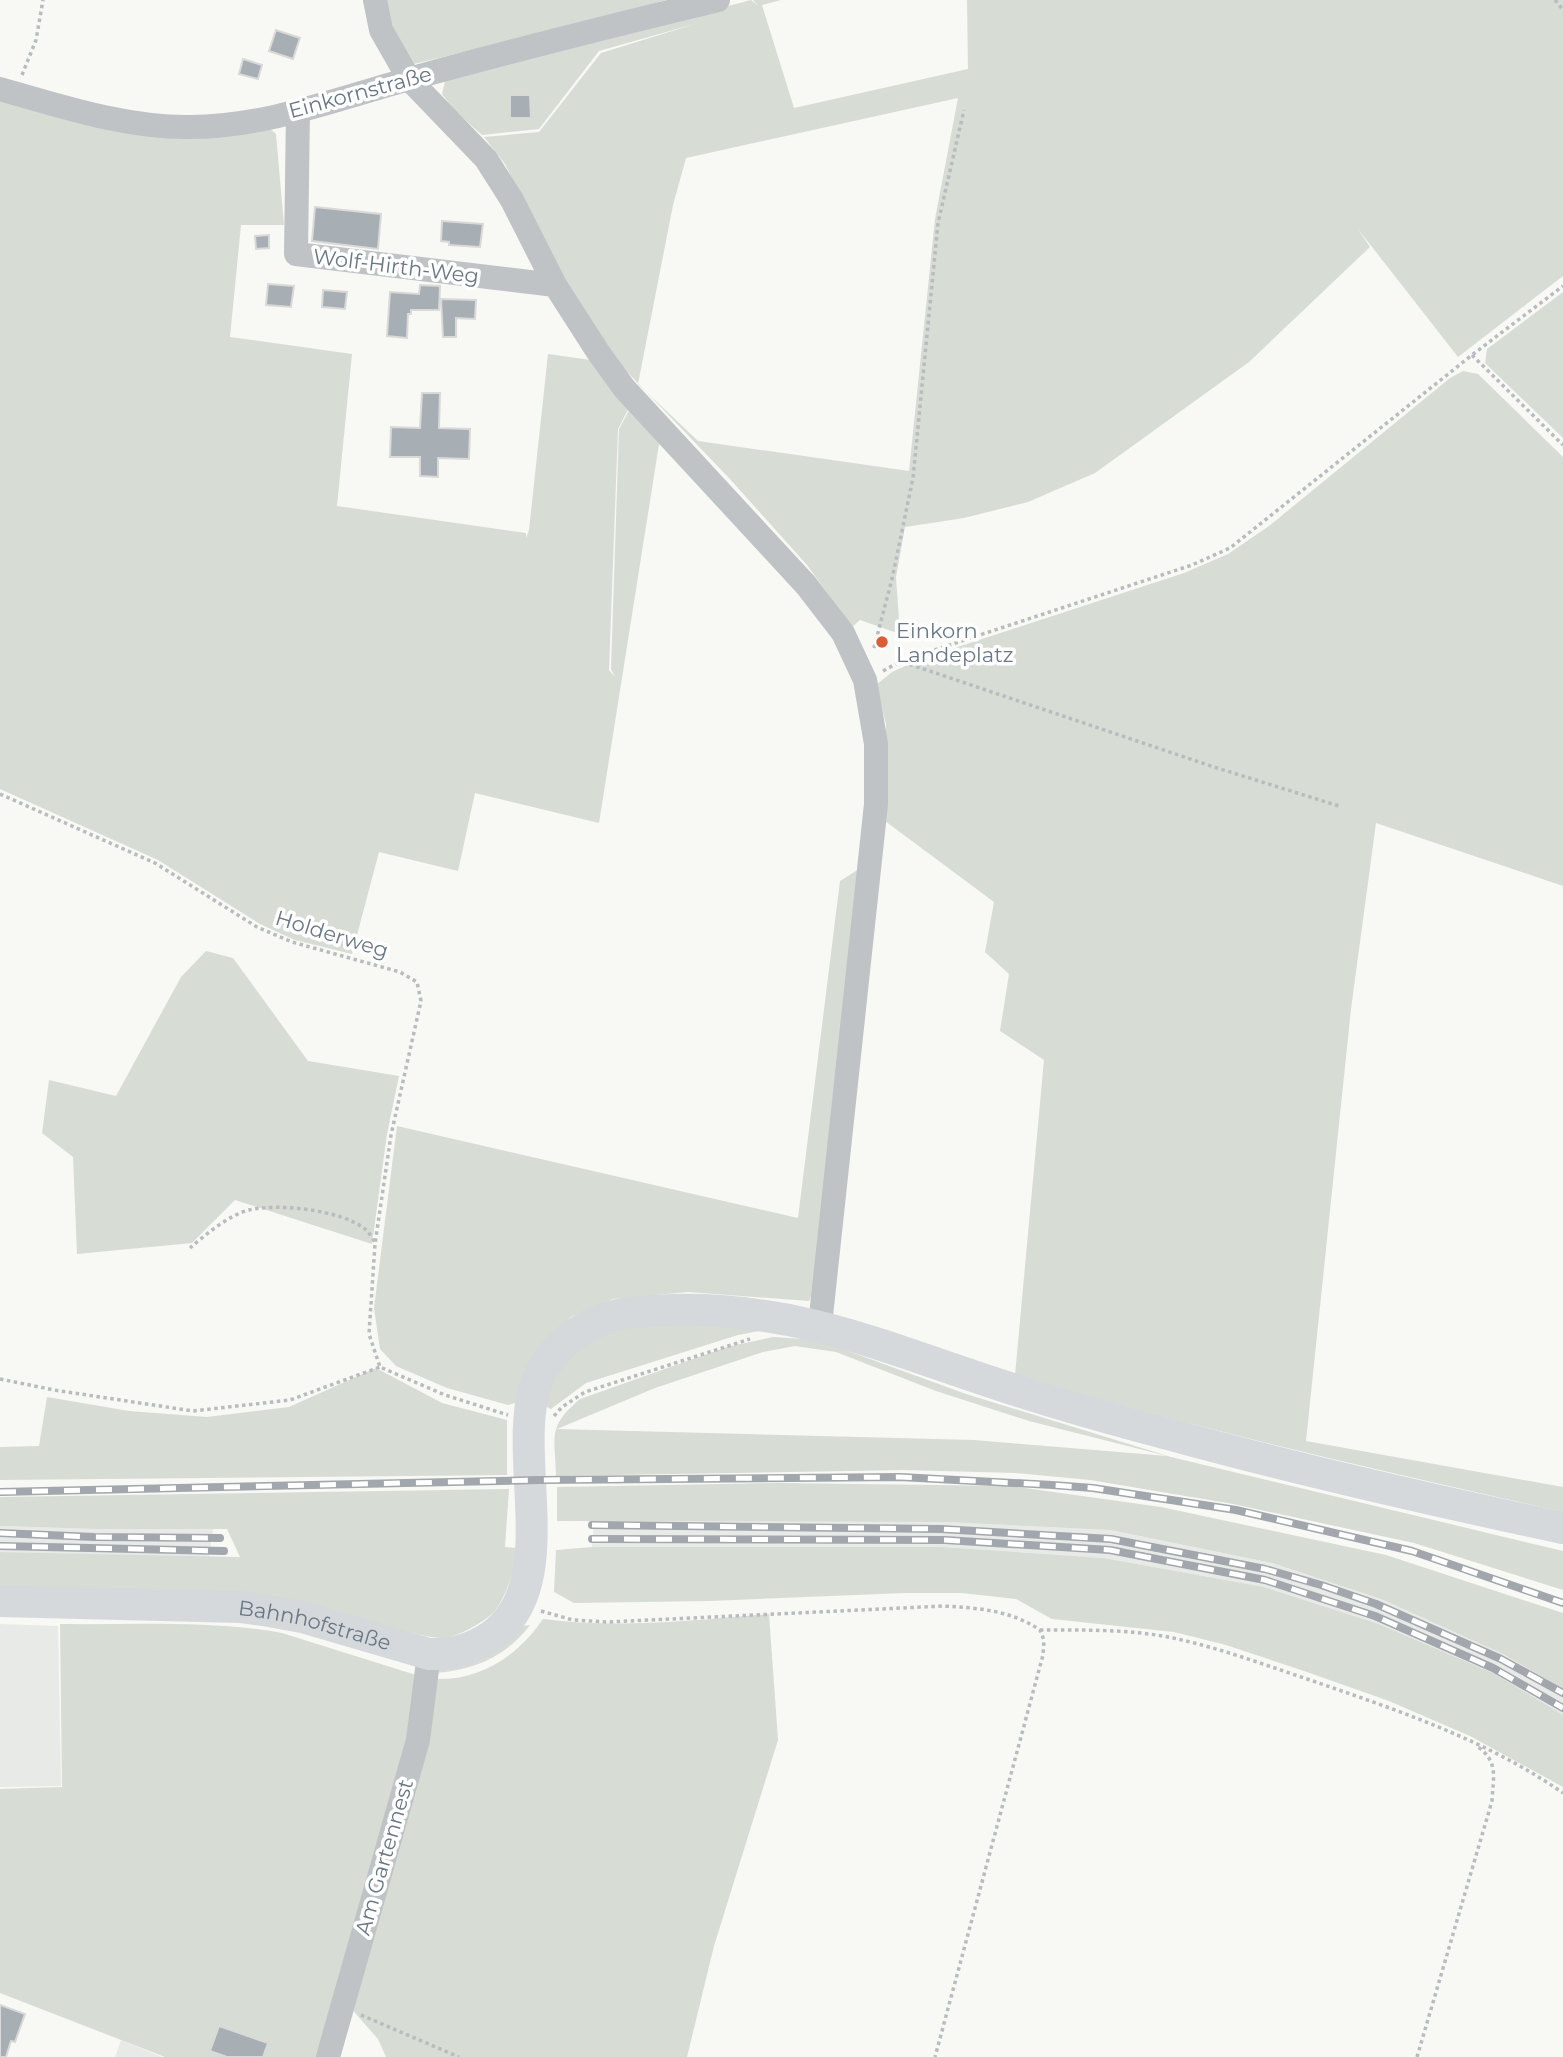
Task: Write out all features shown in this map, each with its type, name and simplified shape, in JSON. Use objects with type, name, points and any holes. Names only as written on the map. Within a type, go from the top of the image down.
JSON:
[{"type":"main road","name":"Bahnhofstraße","points":[[0,1601],[260,1609],[302,1617],[429,1654],[448,1653],[480,1644],[502,1627],[519,1602],[525,1587],[530,1562],[537,1428],[535,1387],[550,1357],[570,1337],[607,1318],[635,1312],[717,1310],[820,1325],[1009,1388],[1166,1434],[1350,1480],[1563,1528]]},
{"type":"street","points":[[375,0],[381,30],[409,79],[486,159],[512,200],[555,285],[598,352],[624,388],[806,585],[843,633],[865,680],[876,744],[876,804],[820,1325]]},
{"type":"street","name":"Einkornstraße","points":[[7,91],[96,116],[153,125],[234,125],[718,0]]},
{"type":"street","name":"Wolf-Hirth-Weg","points":[[298,110],[296,254],[555,285]]},
{"type":"street","name":"Am Gartennest","points":[[328,2057],[418,1741],[429,1654]]},
{"type":"path","points":[[7,91],[36,40],[43,0]]},
{"type":"path","points":[[1555,0],[1563,10]]},
{"type":"path","points":[[865,680],[892,579],[913,478],[938,223],[964,110]]},
{"type":"path","points":[[865,680],[901,661],[1179,569],[1230,548],[1563,286]]},
{"type":"path","points":[[1472,355],[1563,445]]},
{"type":"path","points":[[901,661],[1214,767],[1339,806]]},
{"type":"path","name":"Holderweg","points":[[0,794],[155,863],[257,927],[292,942],[400,972],[417,982],[421,1001],[391,1135],[375,1244]]},
{"type":"path","points":[[190,1248],[208,1232],[248,1210],[282,1206],[338,1216],[365,1228],[375,1244],[369,1334],[380,1367]]},
{"type":"path","points":[[0,1379],[192,1411],[290,1400],[380,1367],[445,1395],[510,1416],[537,1428],[562,1407],[586,1392],[752,1339]]},
{"type":"path","points":[[519,1602],[552,1616],[590,1622],[943,1606],[972,1607],[1012,1615],[1040,1630],[1109,1631],[1171,1637],[1226,1652],[1388,1707],[1500,1756],[1563,1793]]},
{"type":"path","points":[[935,2057],[1043,1655],[1044,1640],[1040,1630]]},
{"type":"path","points":[[1417,2057],[1492,1801],[1494,1771],[1489,1755],[1467,1740]]},
{"type":"path","points":[[342,2006],[459,2057]]},
{"type":"shaded area","points":[[384,0],[666,0],[585,23],[397,68]]},
{"type":"shaded area","points":[[751,0],[759,6],[753,0],[781,0],[762,5],[794,108],[968,69],[967,0],[1563,0],[1563,276],[1458,357],[1358,229],[1370,247],[1249,362],[1095,473],[1028,502],[964,518],[905,527],[896,577],[900,634],[860,620],[852,627],[807,565],[729,478],[646,392],[698,441],[909,471],[935,219],[958,98],[686,158],[673,205],[638,383],[608,352],[556,267],[505,164],[484,137],[539,132],[601,53],[698,23],[599,51],[539,129],[482,135],[456,112],[442,94],[445,81]]},
{"type":"shaded area","points":[[0,99],[87,123],[263,122],[276,134],[284,225],[241,225],[230,337],[352,354],[337,506],[526,533],[526,538],[548,354],[591,360],[630,406],[618,429],[609,670],[615,677],[611,669],[619,429],[631,407],[660,438],[599,823],[475,793],[458,871],[379,852],[352,954],[295,940],[260,924],[158,860],[0,789]]},
{"type":"shaded area","points":[[1563,292],[1563,438],[1485,363],[1487,349]]},
{"type":"shaded area","points":[[1463,371],[1478,374],[1563,457],[1563,886],[1376,823],[1351,1009],[1306,1441],[1563,1487],[1563,1512],[1219,1431],[1015,1375],[1044,1060],[1000,1031],[1009,974],[985,952],[994,902],[885,821],[886,724],[876,685],[892,672],[918,660],[1184,573],[1228,554],[1269,526],[1450,378]]},
{"type":"shaded area","points":[[859,869],[815,1289],[809,1301],[688,1292],[613,1299],[571,1317],[545,1345],[521,1401],[508,1405],[447,1388],[396,1366],[380,1349],[374,1308],[397,1126],[798,1218],[840,881]]},
{"type":"shaded area","points":[[206,951],[233,958],[308,1061],[399,1076],[387,1134],[372,1244],[235,1200],[192,1243],[77,1254],[73,1157],[42,1133],[49,1080],[116,1096],[181,977]]},
{"type":"shaded area","points":[[631,1320],[770,1329],[738,1335],[586,1383],[551,1409],[541,1404],[549,1382],[583,1339]]},
{"type":"shaded area","points":[[773,1337],[818,1340],[966,1394],[1171,1457],[1563,1551],[1563,1590],[1414,1543],[1233,1504],[1090,1480],[1016,1473],[904,1470],[556,1476],[555,1433],[562,1417],[580,1399],[727,1347]],"holes":[[[795,1346],[836,1352],[936,1391],[1029,1421],[1167,1456],[974,1440],[557,1429],[655,1388],[763,1352]]]},
{"type":"shaded area","points":[[376,1368],[442,1403],[507,1420],[507,1475],[0,1480],[0,1447],[39,1446],[47,1397],[129,1411],[207,1417],[289,1407]]},
{"type":"shaded area","points":[[779,1483],[1011,1486],[1161,1507],[1386,1555],[1563,1613],[1563,1689],[1503,1654],[1381,1599],[1272,1563],[1110,1530],[946,1522],[557,1521],[557,1487]]},
{"type":"shaded area","points":[[509,1489],[505,1547],[516,1548],[516,1555],[506,1592],[489,1617],[450,1637],[434,1637],[397,1629],[0,1593],[0,1552],[240,1557],[227,1529],[0,1526],[0,1497]]},
{"type":"shaded area","points":[[594,1521],[946,1522],[1110,1530],[1272,1563],[1381,1599],[1503,1654],[1563,1689],[1563,1715],[1376,1623],[1264,1587],[1104,1558],[943,1547],[592,1547]]},
{"type":"shaded area","points":[[0,1526],[213,1529],[209,1557],[0,1552]]},
{"type":"shaded area","points":[[592,1547],[943,1547],[1104,1558],[1264,1587],[1376,1623],[1495,1674],[1563,1715],[1563,1787],[1470,1736],[1389,1701],[1304,1671],[1226,1645],[1174,1632],[1052,1619],[1016,1599],[962,1593],[905,1593],[710,1601],[574,1603],[554,1592],[556,1550]]},
{"type":"shaded area","points":[[769,1614],[778,1740],[714,1946],[687,2057],[386,2057],[378,2039],[349,2006],[435,1679],[467,1676],[496,1664],[522,1644],[543,1619],[628,1623]]},
{"type":"shaded area","points":[[0,1624],[58,1626],[61,1786],[0,1787]]},
{"type":"shaded area","points":[[60,1624],[227,1626],[282,1633],[416,1675],[420,1687],[321,2057],[165,2057],[0,1993],[0,1789],[62,1787]]},
{"type":"shaded area","points":[[530,1625],[511,1646],[488,1660],[463,1669],[435,1673],[522,1626]]},
{"type":"shaded area","points":[[121,2040],[162,2057],[115,2057]]},
{"type":"building","points":[[276,30],[300,38],[293,59],[269,51]]},
{"type":"building","points":[[243,59],[262,65],[258,79],[239,74]]},
{"type":"building","points":[[510,95],[530,95],[531,118],[510,118]]},
{"type":"building","points":[[315,207],[381,214],[378,249],[312,241]]},
{"type":"building","points":[[442,221],[483,224],[480,247],[449,245],[449,242],[441,241]]},
{"type":"building","points":[[269,235],[269,248],[256,249],[255,236]]},
{"type":"building","points":[[268,284],[294,286],[291,307],[266,305]]},
{"type":"building","points":[[420,285],[440,286],[439,310],[411,310],[411,314],[408,314],[407,338],[387,336],[390,292],[419,294]]},
{"type":"building","points":[[323,290],[347,292],[345,309],[322,307]]},
{"type":"building","points":[[441,299],[476,300],[475,319],[456,318],[456,337],[443,337]]},
{"type":"building","points":[[422,393],[440,393],[439,428],[470,429],[469,459],[438,458],[438,477],[420,476],[420,457],[390,457],[391,427],[420,428]]},
{"type":"building","points":[[0,2005],[25,2014],[15,2042],[11,2041],[6,2057],[0,2057]]},
{"type":"building","points":[[219,2026],[268,2043],[263,2057],[227,2057],[210,2051]]},
{"type":"railway","points":[[0,1492],[540,1480],[900,1477],[1052,1485],[1093,1488],[1236,1510],[1412,1551],[1563,1603]]},
{"type":"railway","points":[[592,1525],[941,1529],[1111,1539],[1265,1569],[1321,1585],[1376,1604],[1501,1659],[1563,1693]]},
{"type":"railway","points":[[0,1533],[220,1538]]},
{"type":"railway","points":[[592,1539],[945,1540],[1110,1550],[1265,1580],[1375,1616],[1493,1668],[1563,1708]]},
{"type":"railway","points":[[0,1546],[224,1551]]},
{"type":"place","name":"Einkorn Landeplatz","points":[[882,642]]}]
